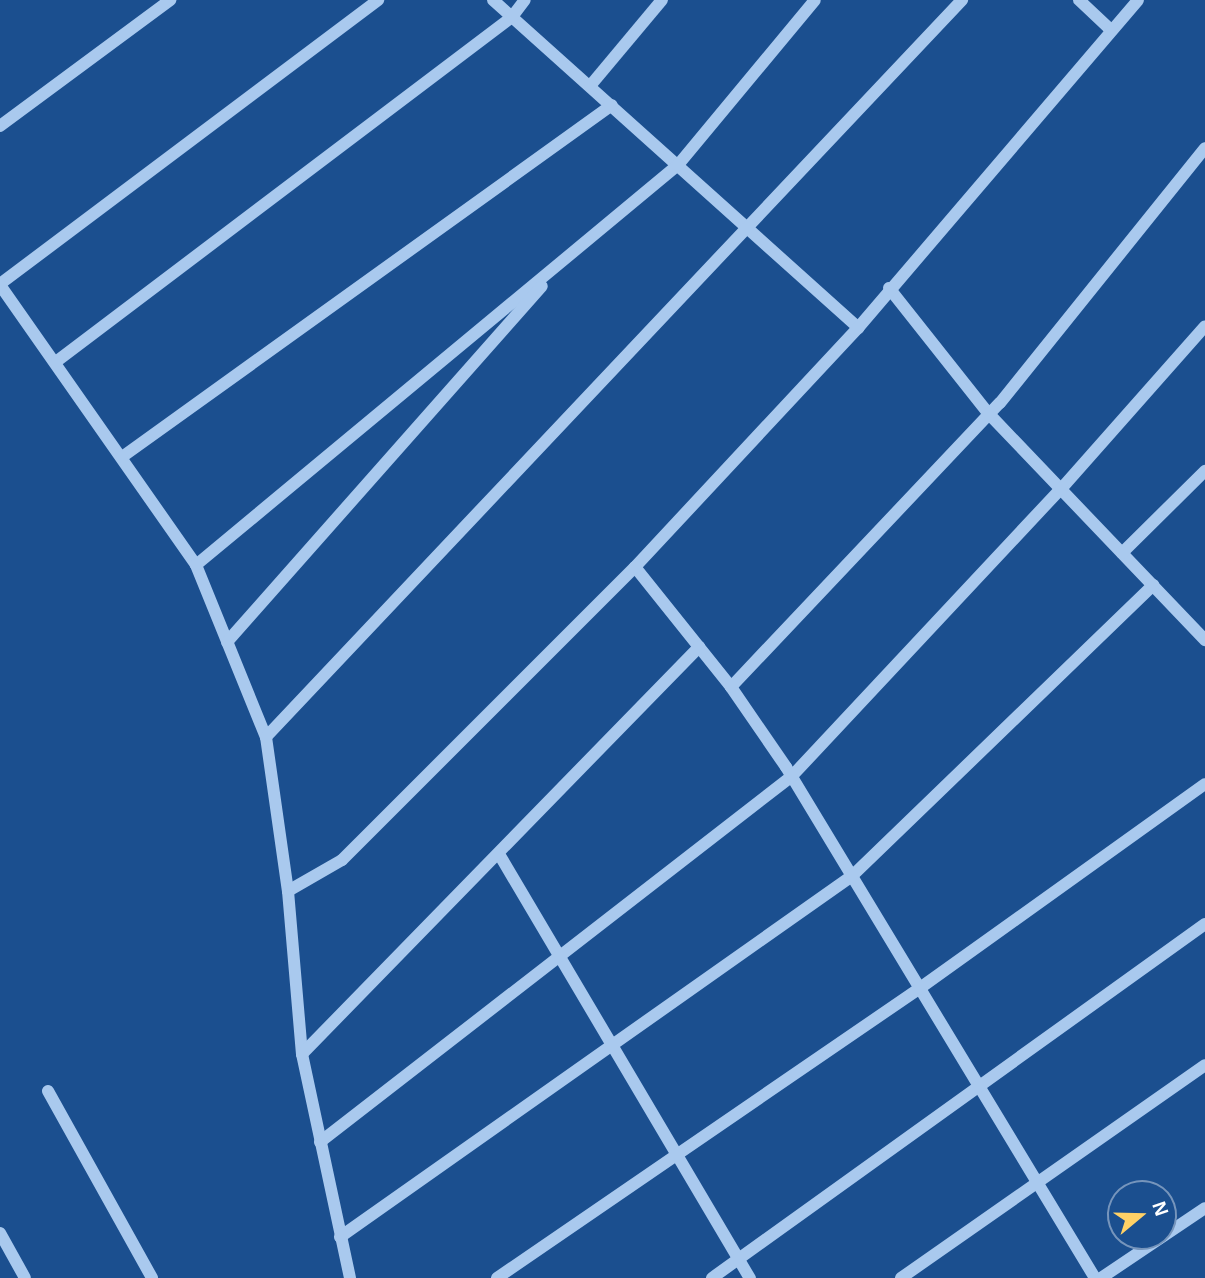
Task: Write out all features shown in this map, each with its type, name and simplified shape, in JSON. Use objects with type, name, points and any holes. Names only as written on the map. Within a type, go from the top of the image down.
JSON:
[{"type":"street","points":[[0,126],[170,0]]},
{"type":"street","points":[[347,1277],[302,1054],[288,891],[266,737],[196,565],[57,361],[0,285],[377,0]]},
{"type":"street","points":[[493,0],[748,226],[858,328]]},
{"type":"street","points":[[57,361],[512,17],[525,0]]},
{"type":"street","points":[[590,86],[662,0]]},
{"type":"street","points":[[196,565],[678,164],[815,0]]},
{"type":"street","points":[[266,737],[962,0]]},
{"type":"street","points":[[1079,0],[1111,30]]},
{"type":"street","points":[[288,891],[342,860],[635,567],[858,328],[889,288],[1138,0]]},
{"type":"street","points":[[122,457],[612,105]]},
{"type":"street","points":[[731,687],[989,414],[1205,148]]},
{"type":"street","points":[[228,642],[568,257]]},
{"type":"street","points":[[889,288],[989,414],[1205,640]]},
{"type":"street","points":[[320,1142],[792,776],[1061,489],[1205,326]]},
{"type":"street","points":[[1122,553],[1205,471]]},
{"type":"street","points":[[635,567],[731,687],[792,776],[1095,1278]]},
{"type":"street","points":[[340,1237],[852,876],[1153,585]]},
{"type":"street","points":[[1194,629],[1205,619]]},
{"type":"street","points":[[302,1054],[699,647]]},
{"type":"street","points":[[497,1278],[920,988],[1205,783]]},
{"type":"street","points":[[499,854],[750,1278]]},
{"type":"street","points":[[712,1278],[1205,924]]},
{"type":"street","points":[[901,1278],[1205,1065]]},
{"type":"street","points":[[48,1091],[152,1278]]},
{"type":"street","points":[[1101,1278],[1205,1208]]},
{"type":"street","points":[[0,1233],[25,1278]]}]
